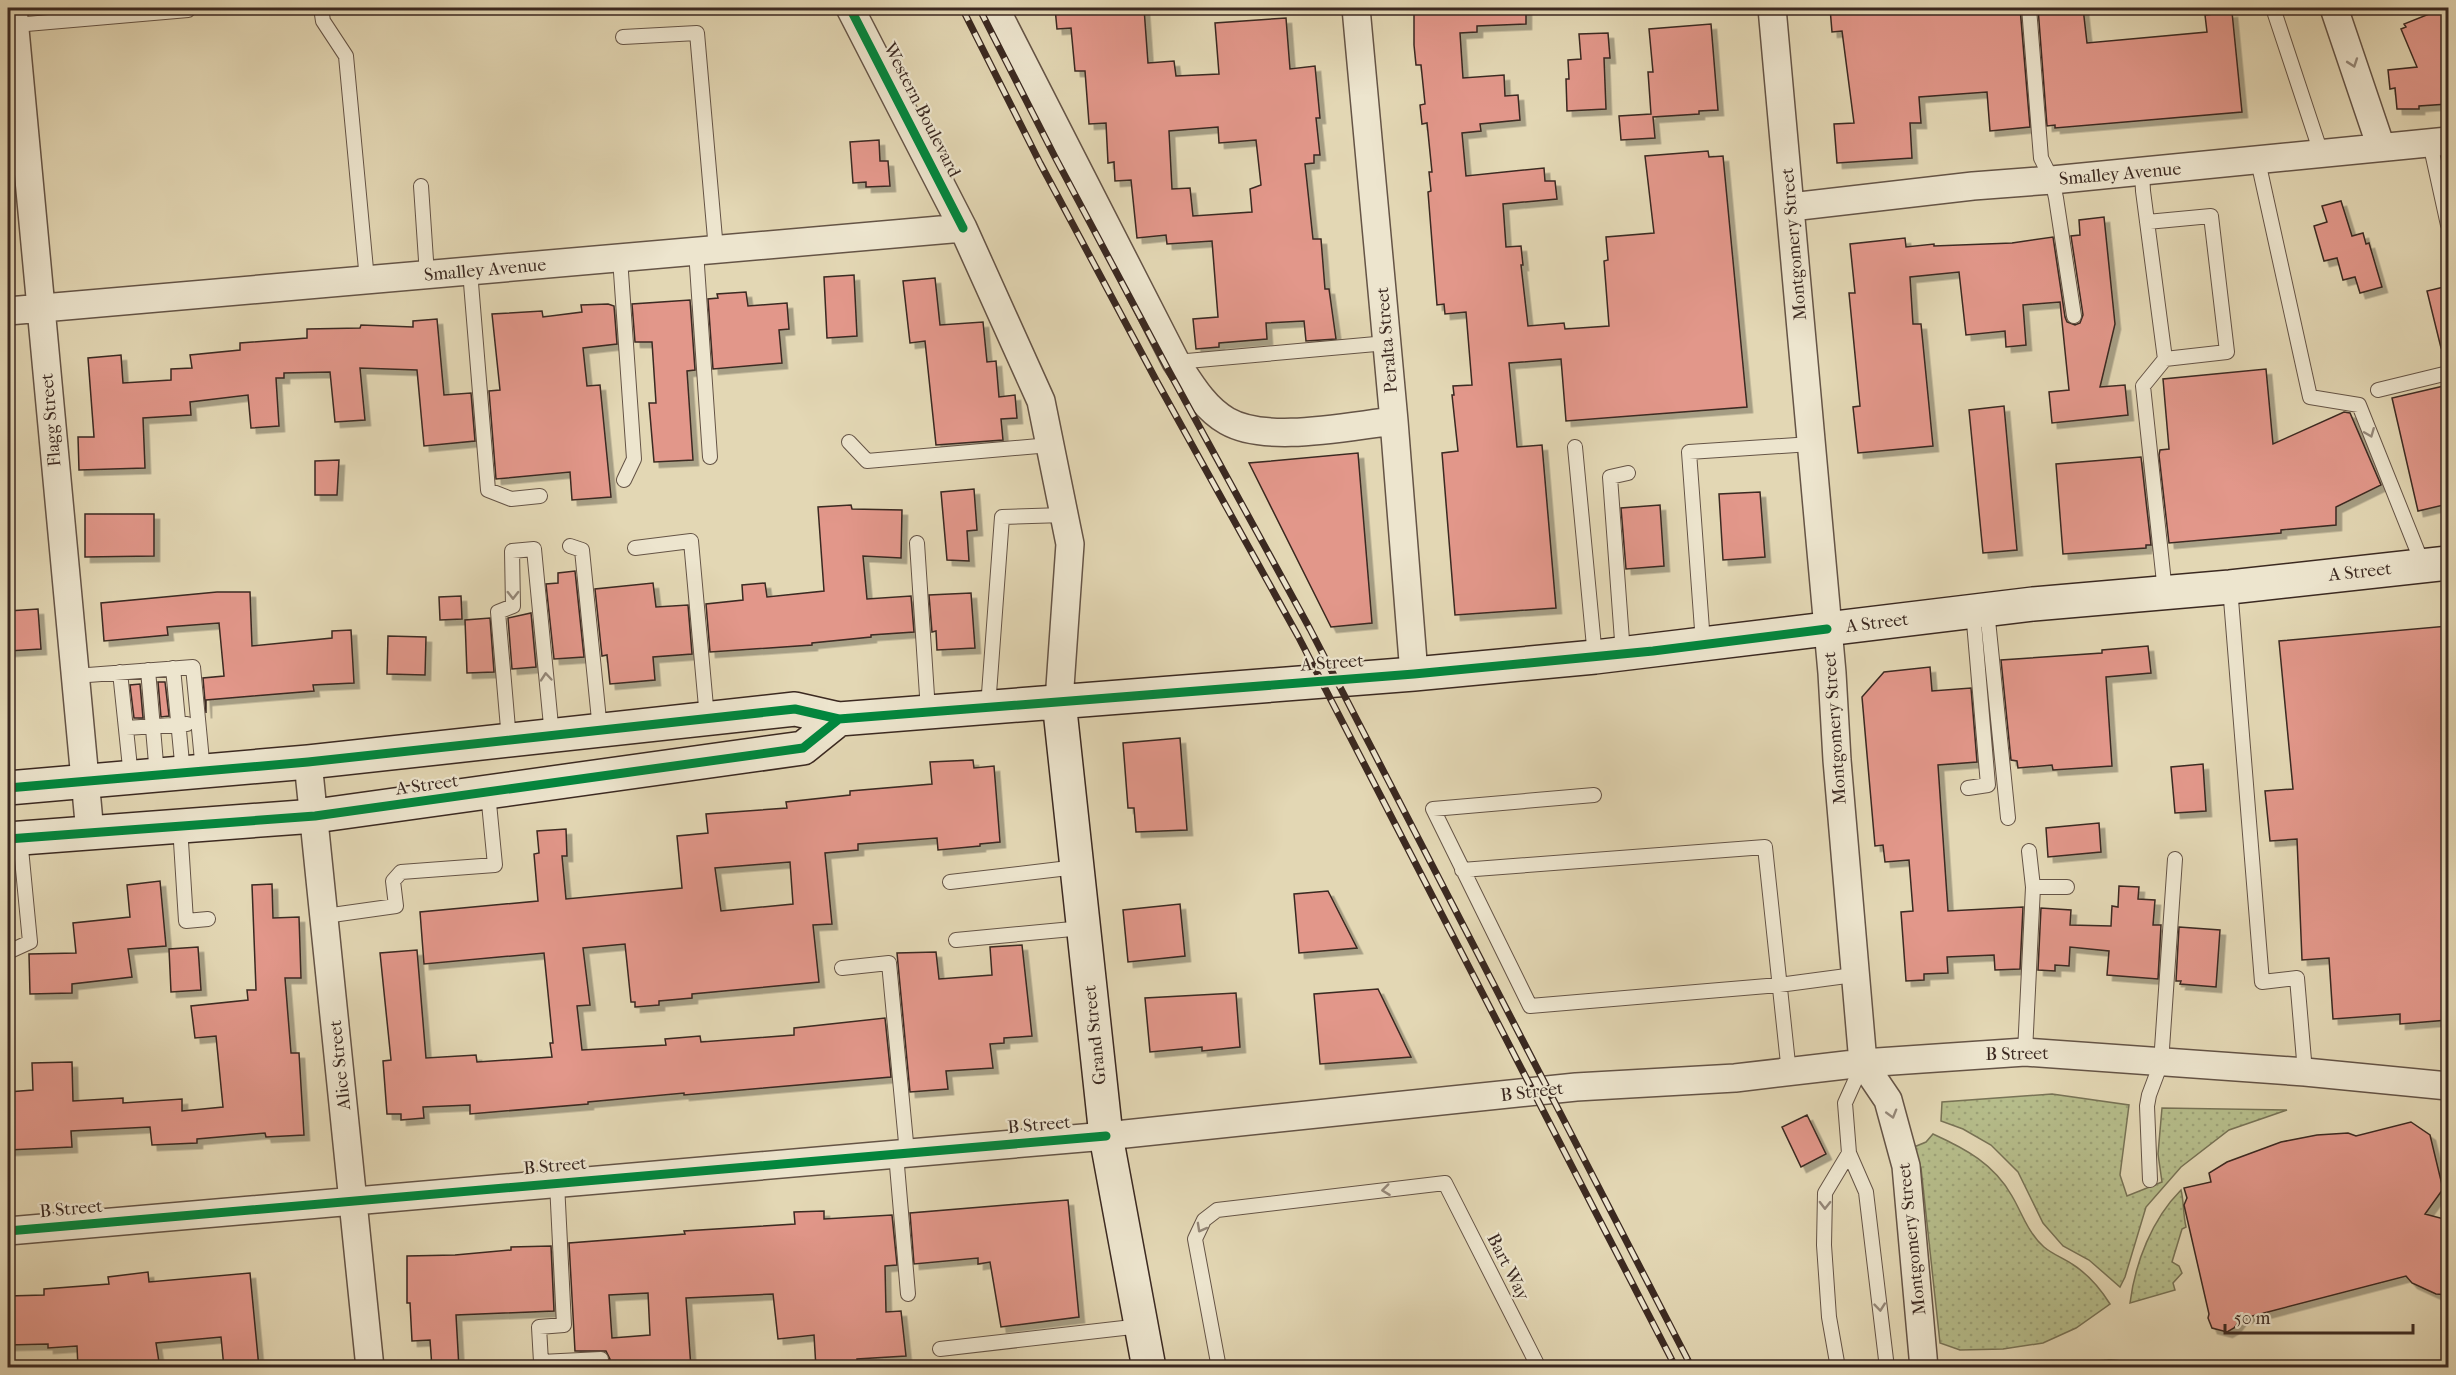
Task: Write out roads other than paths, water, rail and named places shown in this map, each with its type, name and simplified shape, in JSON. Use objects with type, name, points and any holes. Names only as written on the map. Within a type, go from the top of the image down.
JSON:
[{"type":"main road","name":"A Street","points":[[8,788],[308,762],[795,709],[839,719],[1414,674],[1609,656],[1980,610],[2230,587],[2436,564]]},
{"type":"main road","name":"Grand Street","points":[[1059,701],[1106,1136],[1149,1368]]},
{"type":"main road","name":"A Street","points":[[14,839],[315,816],[804,748],[839,719]]},
{"type":"street","name":"Western Boulevard","points":[[850,8],[963,228],[1041,401],[1070,544],[1059,701]]},
{"type":"street","points":[[995,8],[1176,362],[1197,395],[1227,421],[1257,431],[1284,433],[1394,421]]},
{"type":"street","name":"Peralta Street","points":[[1356,8],[1394,421],[1414,674]]},
{"type":"street","name":"Montgomery Street","points":[[1772,8],[1832,673],[1854,975],[1863,1063],[1888,1100],[1906,1166],[1924,1368]]},
{"type":"street","points":[[2334,8],[2381,147]]},
{"type":"street","name":"Flagg Street","points":[[14,16],[90,833]]},
{"type":"street","name":"Smalley Avenue","points":[[1791,207],[1973,186],[2142,172],[2439,142]]},
{"type":"street","name":"Smalley Avenue","points":[[8,311],[963,228]]},
{"type":"street","name":"Alice Street","points":[[308,762],[370,1368]]},
{"type":"street","name":"B Street","points":[[8,1231],[1106,1136],[1576,1087],[1709,1080],[1789,1073],[1863,1063],[2025,1052],[2305,1072],[2448,1086]]},
{"type":"lane","points":[[321,8],[323,21],[346,56],[367,280]]},
{"type":"lane","points":[[2029,8],[2041,158],[2052,180],[2074,316]]},
{"type":"lane","points":[[2273,8],[2322,153]]},
{"type":"lane","points":[[14,16],[188,10]]},
{"type":"lane","points":[[623,37],[697,33],[706,250],[710,457]]},
{"type":"lane","points":[[2439,142],[2448,225]]},
{"type":"lane","points":[[2258,161],[2310,397],[2359,405],[2436,564]]},
{"type":"lane","points":[[2142,172],[2165,359]]},
{"type":"lane","points":[[421,186],[427,275]]},
{"type":"lane","points":[[2147,222],[2211,216],[2227,352],[2165,359],[2143,386],[2165,592]]},
{"type":"lane","points":[[620,258],[634,459],[624,480]]},
{"type":"lane","points":[[471,271],[488,490],[511,499],[540,495]]},
{"type":"lane","points":[[1176,362],[1387,343]]},
{"type":"lane","points":[[2378,390],[2448,373]]},
{"type":"lane","points":[[849,442],[867,461],[1050,445]]},
{"type":"lane","points":[[1703,643],[1689,452],[1811,444]]},
{"type":"lane","points":[[1575,447],[1609,656]]},
{"type":"lane","points":[[1609,656],[1610,477],[1628,472]]},
{"type":"lane","points":[[988,706],[1002,517],[1064,515]]},
{"type":"lane","points":[[635,548],[692,541],[707,718]]},
{"type":"lane","points":[[917,543],[928,711]]},
{"type":"lane","points":[[570,546],[582,550],[600,730]]},
{"type":"lane","points":[[508,740],[498,612],[513,606],[512,551],[534,549],[552,735]]},
{"type":"lane","points":[[2230,587],[2262,982],[2297,978],[2305,1072]]},
{"type":"lane","points":[[1968,788],[1988,786],[1980,610]]},
{"type":"lane","points":[[1980,610],[2008,818]]},
{"type":"lane","points":[[75,676],[193,667],[198,723],[168,774]]},
{"type":"lane","points":[[168,774],[178,724],[173,668]]},
{"type":"lane","points":[[148,670],[153,726],[168,774]]},
{"type":"lane","points":[[120,672],[126,728],[168,774]]},
{"type":"lane","points":[[126,728],[198,723]]},
{"type":"lane","points":[[325,916],[396,906],[393,880],[401,872],[495,865],[488,793]]},
{"type":"lane","points":[[1594,795],[1433,809],[1530,1006],[1779,985],[1854,975]]},
{"type":"lane","points":[[180,826],[186,921],[208,920]]},
{"type":"lane","points":[[8,952],[30,942],[14,839]]},
{"type":"lane","points":[[1462,870],[1765,847],[1789,1073]]},
{"type":"lane","points":[[2025,1052],[2033,886],[2030,851]]},
{"type":"lane","points":[[2150,1180],[2147,1106],[2161,1063],[2175,859]]},
{"type":"lane","points":[[950,882],[1077,867]]},
{"type":"lane","points":[[2033,886],[2067,887]]},
{"type":"lane","points":[[956,940],[1083,928]]},
{"type":"lane","points":[[842,968],[889,963],[908,1294]]},
{"type":"lane","points":[[1863,1063],[1845,1103],[1849,1153],[1866,1192],[1887,1368]]},
{"type":"lane","points":[[1838,1368],[1829,1317],[1824,1245],[1825,1193],[1849,1153]]},
{"type":"lane","points":[[557,1183],[564,1325],[539,1327],[541,1362],[601,1359]]},
{"type":"lane","name":"Bart Way","points":[[1219,1368],[1195,1239],[1204,1220],[1217,1210],[1444,1183],[1539,1368]]},
{"type":"lane","points":[[940,1349],[1141,1326]]},
{"type":"railway","points":[[962,8],[1040,163],[1156,380],[1298,636],[1676,1368]]},
{"type":"railway","points":[[979,8],[1170,373],[1310,629],[1692,1368]]}]
